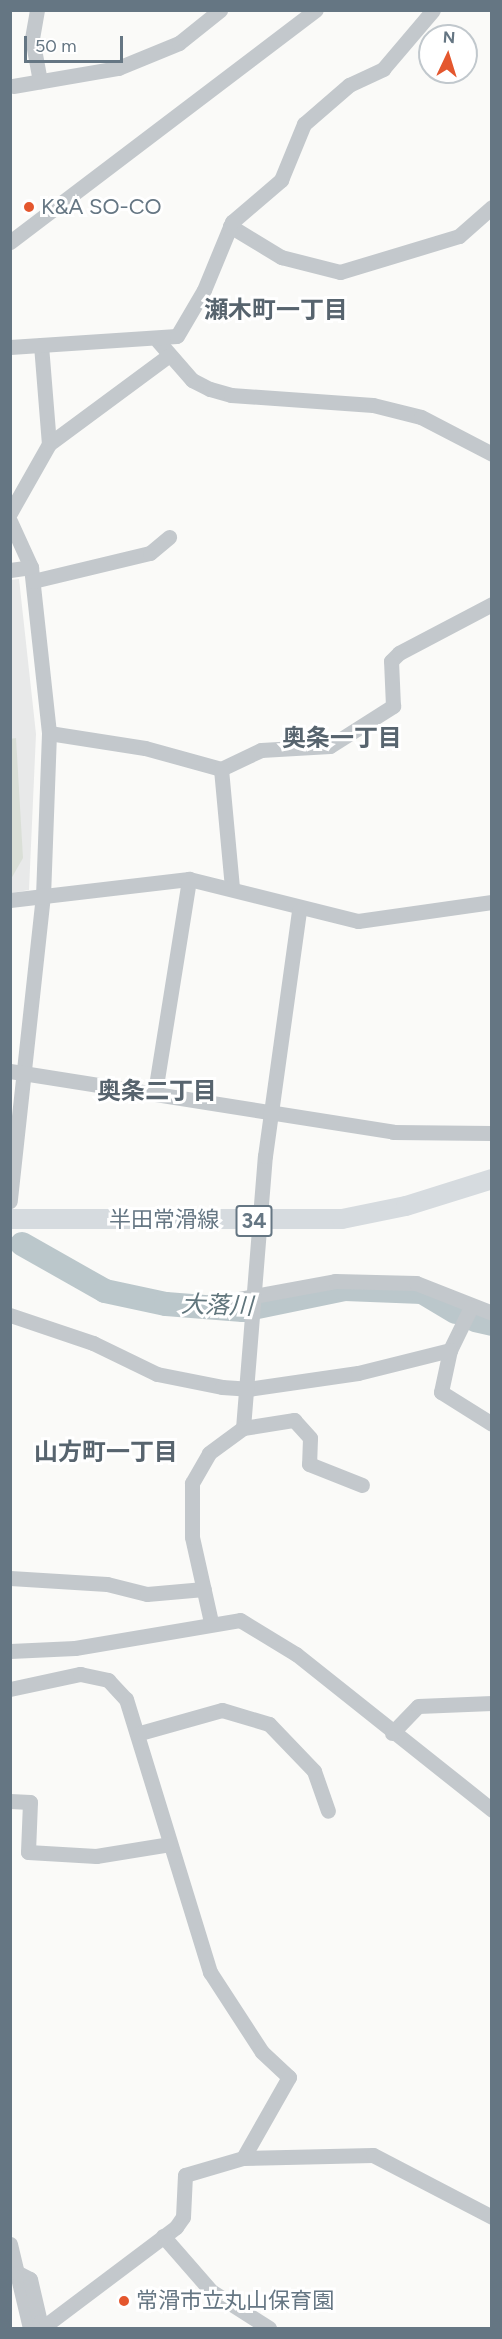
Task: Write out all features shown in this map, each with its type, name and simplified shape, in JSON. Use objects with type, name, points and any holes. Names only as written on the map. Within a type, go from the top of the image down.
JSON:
[{"type":"main road","name":"半田常滑線","points":[[10,1219],[262,1221],[342,1219],[406,1206],[492,1179]]},
{"type":"street","points":[[37,10],[32,38],[40,81]]},
{"type":"street","points":[[11,86],[118,68],[179,43],[220,10]]},
{"type":"street","points":[[10,242],[316,10]]},
{"type":"street","points":[[10,347],[158,341],[177,336],[204,290],[230,226],[281,180],[309,118],[349,85],[383,69],[433,10]]},
{"type":"street","points":[[230,226],[281,257],[340,273],[459,236],[486,222],[492,207]]},
{"type":"street","points":[[158,341],[168,356],[192,380],[231,395],[373,405],[421,417],[492,454]]},
{"type":"street","points":[[40,345],[49,444]]},
{"type":"street","points":[[10,513],[49,444],[168,356]]},
{"type":"street","points":[[10,521],[32,574],[49,733],[43,895],[26,1074],[10,1201]]},
{"type":"street","points":[[10,570],[32,574],[132,559],[169,537]]},
{"type":"street","points":[[49,733],[145,748],[220,769],[261,750],[340,741],[393,706],[391,661],[399,653],[492,604]]},
{"type":"street","points":[[220,769],[232,888]]},
{"type":"street","points":[[155,1092],[189,879]]},
{"type":"street","points":[[10,900],[189,879],[232,888],[299,910],[358,921],[492,902]]},
{"type":"street","points":[[243,1428],[273,1113],[299,910]]},
{"type":"street","points":[[10,1071],[155,1092],[393,1132],[492,1133]]},
{"type":"street","points":[[222,1302],[254,1306],[335,1281],[416,1283],[471,1307],[492,1313]]},
{"type":"street","points":[[471,1307],[450,1350],[441,1392],[492,1424]]},
{"type":"street","points":[[10,1315],[172,1379],[248,1389],[358,1372],[450,1350]]},
{"type":"street","points":[[211,1622],[192,1537],[192,1483],[209,1453],[243,1428],[294,1420],[310,1438],[309,1464],[362,1485]]},
{"type":"street","points":[[10,1578],[107,1584],[147,1594],[204,1589]]},
{"type":"street","points":[[10,1651],[75,1647],[211,1622],[240,1620],[266,1634],[492,1810]]},
{"type":"street","points":[[75,1647],[80,1674]]},
{"type":"street","points":[[10,1689],[80,1674],[108,1680],[126,1699],[140,1733],[170,1844],[210,1972],[262,2052],[290,2077],[243,2158]]},
{"type":"street","points":[[392,1733],[418,1706],[492,1703]]},
{"type":"street","points":[[140,1733],[222,1710],[269,1724],[314,1771],[328,1811]]},
{"type":"street","points":[[10,1801],[30,1802],[28,1852],[96,1856],[170,1844]]},
{"type":"street","points":[[18,2273],[30,2279],[40,2322],[46,2325],[163,2236],[183,2217],[185,2175],[243,2158],[373,2156],[492,2217]]},
{"type":"street","points":[[163,2236],[211,2291],[269,2328]]},
{"type":"street","points":[[10,2244],[30,2328]]},
{"type":"shaded area","points":[[19,579],[36,734],[29,890],[11,893],[10,580]]},
{"type":"shaded area","points":[[16,738],[23,858],[11,879],[10,739]]},
{"type":"waterway","name":"大落川","points":[[22,1244],[105,1291],[166,1304],[243,1310],[345,1289],[422,1292],[455,1312]]},
{"type":"waterway","name":"大落川","points":[[475,1320],[492,1324]]},
{"type":"place","name":"K&A SO-CO","points":[[29,207]]},
{"type":"place","name":"常滑市立丸山保育園","points":[[124,2301]]},
{"type":"district","name":"瀬木町一丁目","points":[[276,310]]},
{"type":"district","name":"奥条一丁目","points":[[342,738]]},
{"type":"district","name":"奥条二丁目","points":[[157,1091]]},
{"type":"district","name":"山方町一丁目","points":[[106,1452]]}]
